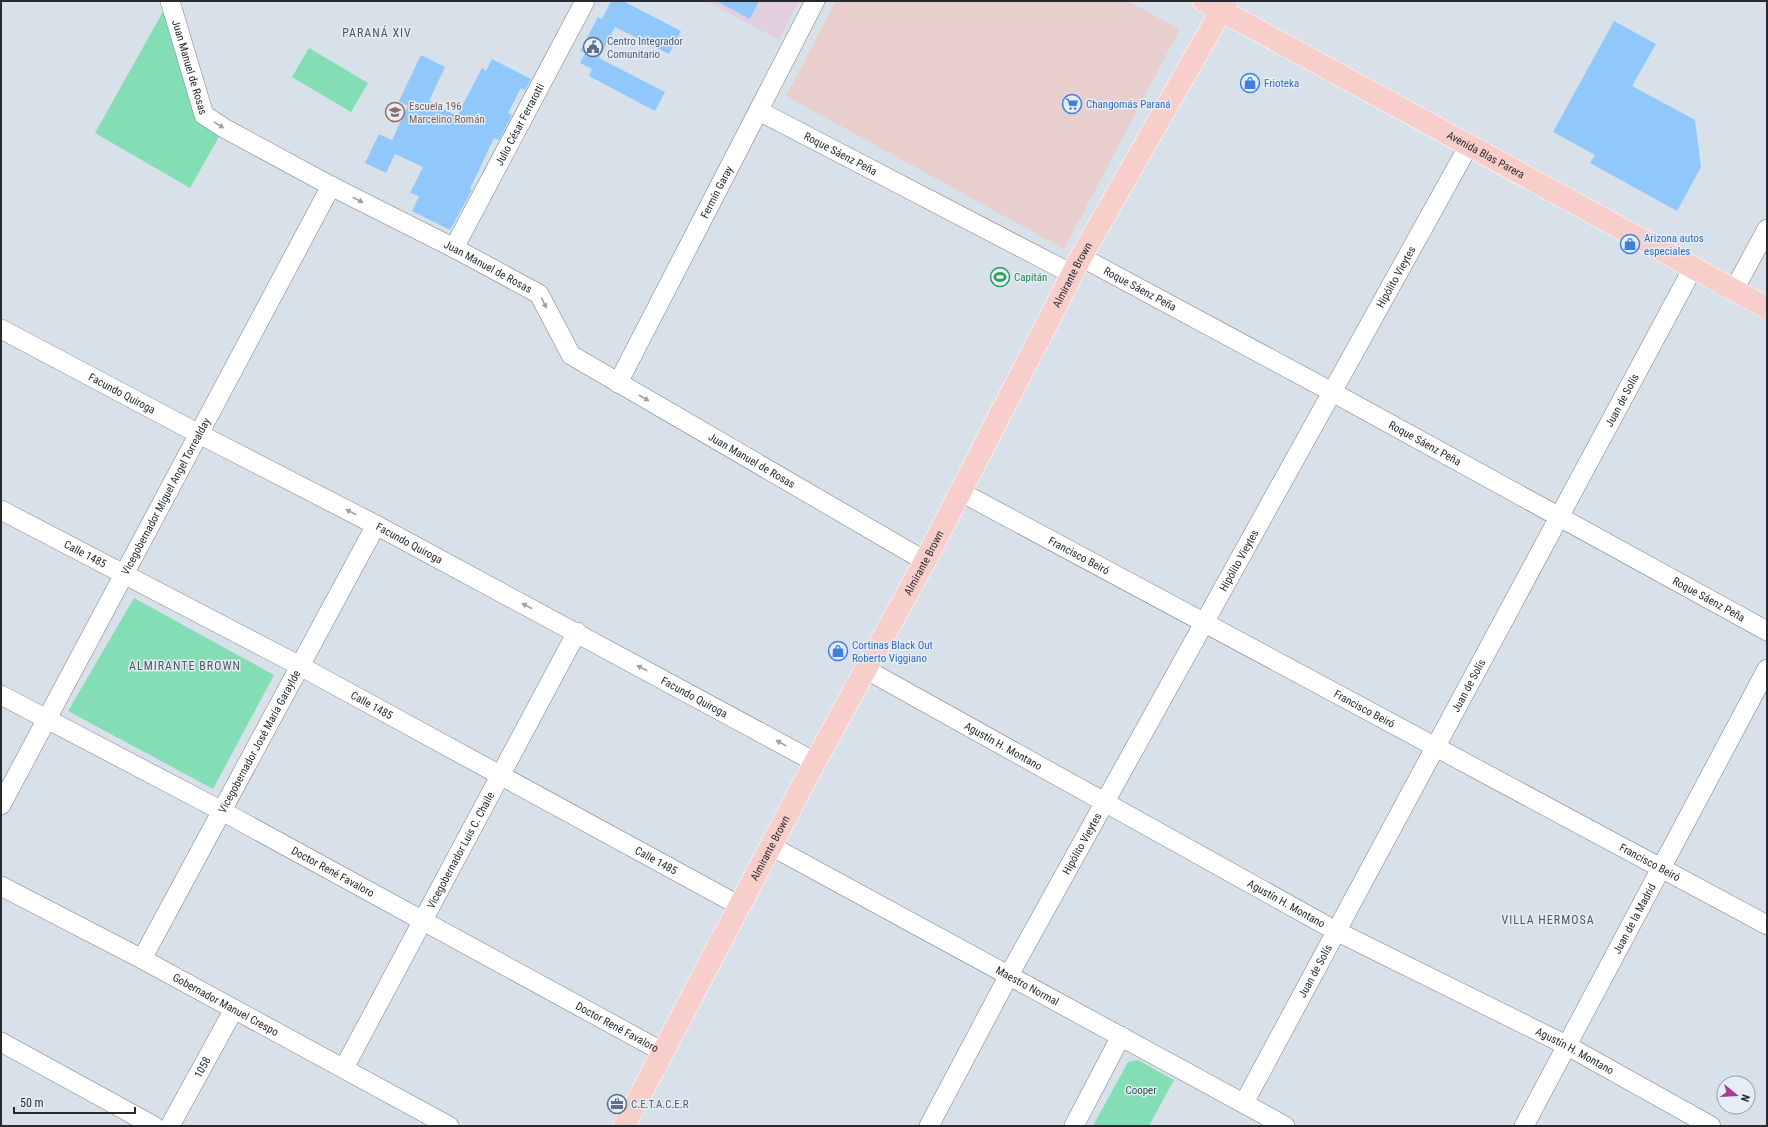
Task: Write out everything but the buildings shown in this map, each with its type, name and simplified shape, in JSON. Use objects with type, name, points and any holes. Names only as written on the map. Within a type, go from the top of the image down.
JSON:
[{"type":"main road","name":"Avenida Blas Parera","points":[[1217,4],[1469,145],[1767,308]]},
{"type":"main road","name":"Almirante Brown","points":[[624,1126],[815,762],[867,670],[962,492],[1077,266],[1217,4]]},
{"type":"street","name":"Juan Manuel de Rosas","points":[[170,1],[204,115],[224,128],[331,186],[454,248],[539,294],[571,355],[925,561]]},
{"type":"street","name":"Julio César Ferrarotti","points":[[454,248],[585,1]]},
{"type":"street","name":"Fermín Garay","points":[[618,383],[814,1]]},
{"type":"street","name":"Roque Sáenz Peña","points":[[758,111],[1332,392],[1767,631]]},
{"type":"street","name":"Hipólito Vieytes","points":[[929,1126],[1009,975],[1469,145]]},
{"type":"street","name":"Vicegobernador Miguel Angel Torrealday","points":[[1,805],[331,186]]},
{"type":"street","points":[[1734,290],[1767,229]]},
{"type":"street","name":"Juan de Solís","points":[[1244,1103],[1693,268]]},
{"type":"street","name":"Facundo Quiroga","points":[[1,329],[199,434],[376,525],[577,632],[815,762]]},
{"type":"street","name":"Francisco Beiró","points":[[962,492],[1767,925]]},
{"type":"street","name":"Calle 1485","points":[[1,510],[300,666],[740,906]]},
{"type":"street","name":"Vicegobernador José María Garaylde","points":[[142,959],[376,525]]},
{"type":"street","name":"Vicegobernador Luis C. Chaile","points":[[344,1068],[577,632]]},
{"type":"street","name":"Juan de la Madrid","points":[[1524,1126],[1767,669]]},
{"type":"street","name":"Agustín H. Montano","points":[[867,670],[1336,931],[1566,1046],[1711,1126]]},
{"type":"street","name":"Doctor René Favaloro","points":[[1,695],[222,811],[663,1052]]},
{"type":"street","name":"Maestro Normal","points":[[771,846],[1285,1126]]},
{"type":"street","name":"Gobernador Manuel Crespo","points":[[1,886],[142,959],[449,1126]]},
{"type":"street","name":"1058","points":[[170,1126],[234,1009]]},
{"type":"street","points":[[1074,1126],[1121,1036]]},
{"type":"street","points":[[1,1042],[154,1126]]},
{"type":"shaded area","points":[[706,1],[799,1],[779,40]]},
{"type":"shaded area","name":"Changomás Paraná","points":[[836,1],[1127,1],[1180,29],[1064,249],[786,96]]},
{"type":"green space","points":[[169,1],[204,115],[224,128],[190,188],[95,133]]},
{"type":"green space","points":[[309,48],[368,83],[351,112],[292,77]]},
{"type":"green space","points":[[134,598],[274,675],[213,789],[68,711]]},
{"type":"green space","name":"Cooper","points":[[1138,1060],[1174,1080],[1149,1126],[1093,1126],[1128,1062]]},
{"type":"place","name":"Centro Integrador Comunitario","points":[[593,47]]},
{"type":"place","name":"Frioteka","points":[[1250,83]]},
{"type":"place","name":"Changomás Paraná","points":[[1072,104]]},
{"type":"place","name":"Escuela 196 Marcelino Román","points":[[395,112]]},
{"type":"place","name":"Arizona autos especiales","points":[[1630,244]]},
{"type":"place","name":"Capitán","points":[[1000,277]]},
{"type":"place","name":"Cortinas Black Out Roberto Viggiano","points":[[838,651]]},
{"type":"place","name":"C.E.T.A.C.E.R","points":[[617,1104]]},
{"type":"district","name":"PARANÁ XIV","points":[[377,33]]},
{"type":"district","name":"ALMIRANTE BROWN","points":[[185,666]]},
{"type":"district","name":"VILLA HERMOSA","points":[[1548,920]]}]
